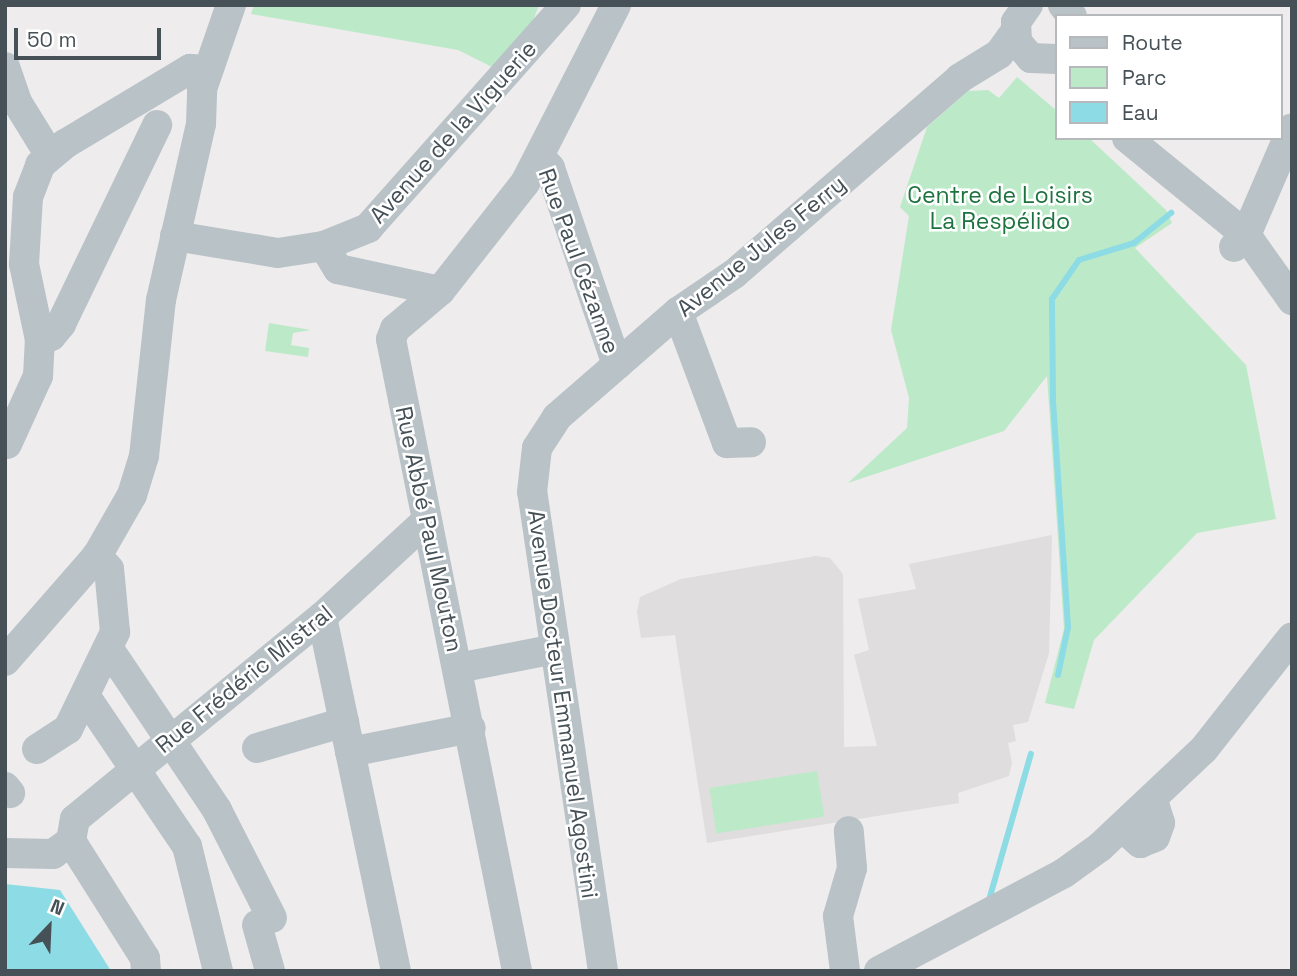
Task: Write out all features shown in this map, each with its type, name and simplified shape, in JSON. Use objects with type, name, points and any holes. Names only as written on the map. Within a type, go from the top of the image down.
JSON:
[{"type":"street","points":[[5,661],[97,556],[132,495],[144,456],[160,312],[208,70],[231,5]]},
{"type":"street","name":"Avenue de la Viguerie","points":[[176,236],[278,253],[324,246],[368,228],[566,5]]},
{"type":"street","points":[[375,278],[401,325],[440,290],[526,183],[616,5]]},
{"type":"street","points":[[1019,15],[1056,80]]},
{"type":"street","name":"Avenue Jules Ferry","points":[[542,438],[557,417],[678,312],[734,274],[960,78],[999,54],[1019,15]]},
{"type":"street","points":[[5,67],[17,102],[49,155]]},
{"type":"street","points":[[7,444],[38,376],[40,340],[24,264],[25,230],[32,179],[49,155],[190,69],[208,70]]},
{"type":"street","points":[[40,340],[51,336],[61,324],[157,125]]},
{"type":"street","points":[[1240,241],[1292,128]]},
{"type":"street","points":[[1129,140],[1240,241],[1292,300]]},
{"type":"street","name":"Rue Paul Cézanne","points":[[540,156],[550,168],[617,365]]},
{"type":"street","points":[[1240,241],[1292,313]]},
{"type":"street","points":[[324,246],[338,270],[440,290]]},
{"type":"street","points":[[678,312],[727,443],[751,442]]},
{"type":"street","name":"Rue Abbé Paul Mouton","points":[[401,325],[391,340],[426,521],[471,728],[517,971]]},
{"type":"street","name":"Avenue Docteur Emmanuel Agostini","points":[[542,438],[532,492],[597,969]]},
{"type":"street","name":"Rue Frédéric Mistral","points":[[71,841],[75,819],[322,617],[426,521]]},
{"type":"street","points":[[37,748],[68,729],[86,697],[115,632],[109,569],[97,556]]},
{"type":"street","points":[[322,617],[396,971]]},
{"type":"street","points":[[879,971],[1064,873],[1123,828],[1238,711],[1292,637]]},
{"type":"street","points":[[109,649],[217,810],[264,921],[270,971]]},
{"type":"street","points":[[458,668],[555,649]]},
{"type":"street","points":[[86,697],[187,846],[218,971]]},
{"type":"street","points":[[257,748],[344,722]]},
{"type":"street","points":[[350,752],[471,728]]},
{"type":"street","points":[[845,971],[838,916],[852,868],[849,831]]},
{"type":"street","points":[[5,853],[53,854],[71,841],[145,958],[146,971]]},
{"type":"shaded area","points":[[1052,535],[1049,653],[1028,722],[1013,725],[1016,741],[1008,743],[1012,763],[1009,776],[958,793],[959,803],[707,843],[675,635],[641,638],[637,612],[640,597],[681,579],[816,556],[830,558],[843,574],[844,747],[877,746],[854,655],[869,650],[858,599],[916,589],[909,564]]},
{"type":"green space","points":[[254,5],[539,5],[525,42],[498,70],[458,50],[251,14]]},
{"type":"green space","name":"Centre de Loisirs La Respélido","points":[[1017,77],[1056,110],[1056,140],[1091,140],[1166,210],[1172,223],[1135,248],[1246,365],[1276,519],[1197,533],[1094,640],[1074,709],[1045,703],[1064,629],[1047,376],[1004,431],[848,483],[907,428],[909,398],[891,330],[909,216],[900,207],[927,127],[968,91],[988,90],[999,98]]},
{"type":"green space","points":[[269,323],[311,330],[293,333],[291,345],[309,348],[308,357],[265,351]]},
{"type":"green space","points":[[817,771],[824,816],[717,833],[709,788]]},
{"type":"water","points":[[5,884],[60,890],[111,971],[5,971]]},
{"type":"waterway","points":[[1058,675],[1068,627],[1053,399],[1052,299],[1079,260],[1134,243],[1171,213]]},
{"type":"waterway","points":[[989,900],[1031,754]]}]
